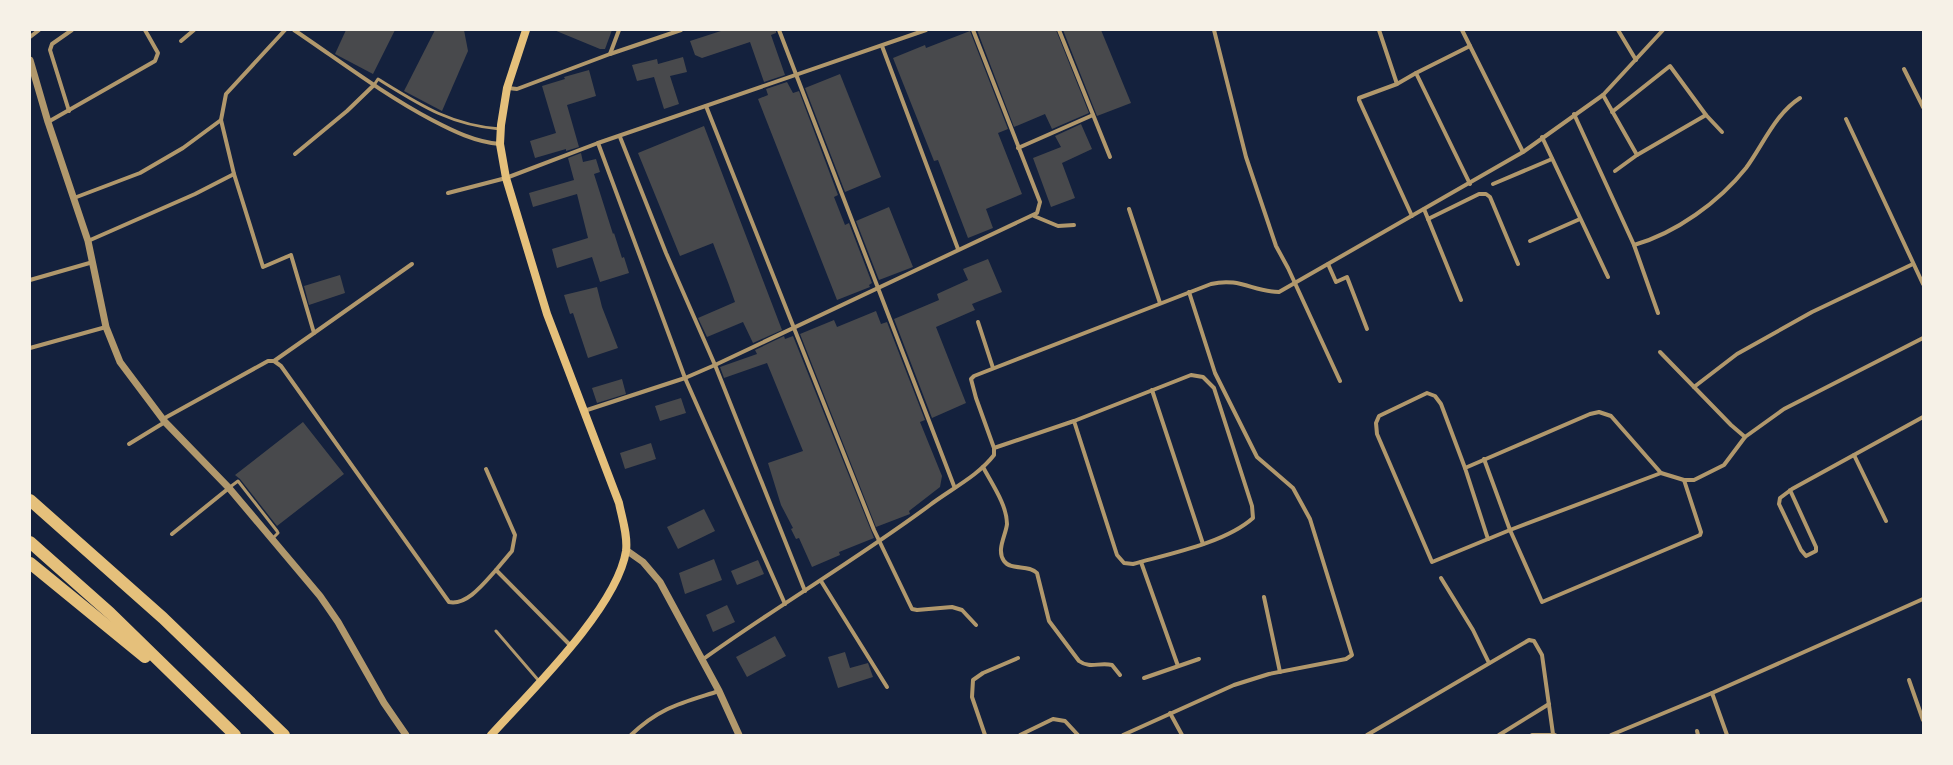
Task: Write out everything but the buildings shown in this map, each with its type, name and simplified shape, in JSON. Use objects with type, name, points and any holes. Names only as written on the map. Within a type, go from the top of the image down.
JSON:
[{"type":"highway","points":[[30,500],[164,618],[284,735]]},
{"type":"highway","points":[[30,542],[110,613],[235,735]]},
{"type":"highway","points":[[30,564],[200,702]]},
{"type":"main road","points":[[491,735],[540,681],[598,611],[613,588],[626,550],[624,528],[619,503],[547,314],[506,178],[500,144],[501,129],[507,88],[526,30]]},
{"type":"street","points":[[30,37],[39,30]]},
{"type":"street","points":[[69,110],[50,50],[52,44],[72,30]]},
{"type":"street","points":[[48,122],[155,62],[158,53],[145,30]]},
{"type":"street","points":[[182,41],[193,30]]},
{"type":"street","points":[[285,30],[226,94],[221,120],[234,174],[264,267],[291,255],[314,333]]},
{"type":"street","points":[[294,30],[391,98],[448,128],[475,140],[500,144]]},
{"type":"street","points":[[610,54],[619,30]]},
{"type":"street","points":[[507,88],[518,89],[610,54],[681,30]]},
{"type":"street","points":[[779,30],[954,486]]},
{"type":"street","points":[[448,193],[506,178],[598,143],[620,137],[926,30]]},
{"type":"street","points":[[583,411],[685,378],[878,289],[958,249],[1034,216],[1040,206],[1040,202],[973,30]]},
{"type":"street","points":[[1059,30],[1110,158]]},
{"type":"street","points":[[1215,30],[1246,158],[1276,246],[1295,283],[1340,381]]},
{"type":"street","points":[[1379,30],[1397,84]]},
{"type":"street","points":[[1462,30],[1523,152]]},
{"type":"street","points":[[1618,30],[1636,60]]},
{"type":"street","points":[[702,660],[880,542],[954,486],[983,467],[994,455],[994,448],[976,398],[971,379],[979,373],[1189,292],[1222,281],[1236,282],[1267,292],[1279,292],[1470,184],[1523,152],[1574,114],[1603,95],[1663,30]]},
{"type":"street","points":[[882,46],[958,249]]},
{"type":"street","points":[[1412,216],[1359,98],[1397,84],[1470,46]]},
{"type":"street","points":[[30,60],[48,122],[88,241],[106,327],[120,362],[164,420],[229,488],[273,538],[320,596],[338,622],[384,703],[406,735]]},
{"type":"street","points":[[1612,112],[1670,66],[1706,115],[1722,132]]},
{"type":"street","points":[[1904,68],[1923,107]]},
{"type":"street","points":[[1416,73],[1470,184]]},
{"type":"street","points":[[295,154],[347,111],[374,85]]},
{"type":"street","points":[[1603,95],[1637,155]]},
{"type":"street","points":[[1634,245],[1654,238],[1704,210],[1724,192],[1746,168],[1774,126],[1800,98]]},
{"type":"street","points":[[706,106],[880,542],[912,609],[917,610],[952,606],[962,610],[976,625]]},
{"type":"street","points":[[1574,114],[1634,245],[1658,313]]},
{"type":"street","points":[[1018,148],[1093,115]]},
{"type":"street","points":[[1615,171],[1637,155],[1706,115]]},
{"type":"street","points":[[1846,119],[1923,284]]},
{"type":"street","points":[[74,198],[140,173],[183,148],[221,120]]},
{"type":"street","points":[[620,137],[666,253],[715,365],[805,591]]},
{"type":"street","points":[[1542,137],[1608,277]]},
{"type":"street","points":[[598,143],[685,378],[785,604]]},
{"type":"street","points":[[1493,184],[1552,159]]},
{"type":"street","points":[[88,241],[195,194],[234,174]]},
{"type":"street","points":[[1428,219],[1479,194],[1486,194],[1490,197],[1518,264]]},
{"type":"street","points":[[1129,209],[1160,303]]},
{"type":"street","points":[[1424,209],[1461,300]]},
{"type":"street","points":[[1034,216],[1058,226],[1074,225]]},
{"type":"street","points":[[1530,241],[1580,219]]},
{"type":"street","points":[[30,280],[93,262]]},
{"type":"street","points":[[129,444],[164,420],[268,361],[274,361],[412,264]]},
{"type":"street","points":[[1328,264],[1336,282],[1347,277],[1367,329]]},
{"type":"street","points":[[1694,387],[1737,354],[1812,312],[1913,264]]},
{"type":"street","points":[[1123,735],[1234,685],[1280,672],[1346,659],[1350,657],[1352,653],[1310,519],[1293,488],[1257,457],[1215,373],[1189,292]]},
{"type":"street","points":[[978,322],[993,368]]},
{"type":"street","points":[[30,348],[106,327]]},
{"type":"street","points":[[1465,468],[1590,414],[1599,412],[1611,416],[1661,473],[1684,480],[1694,480],[1705,476],[1724,465],[1745,436],[1784,409],[1923,338]]},
{"type":"street","points":[[1660,352],[1731,425],[1745,436]]},
{"type":"street","points":[[274,361],[281,366],[449,602],[454,603],[468,597],[496,570],[512,551],[515,535],[486,469]]},
{"type":"street","points":[[994,448],[1074,421],[1191,375],[1197,375],[1203,377],[1209,382],[1216,395],[1252,506],[1253,518],[1245,525],[1203,544],[1133,564],[1124,563],[1117,555],[1074,421]]},
{"type":"street","points":[[1152,390],[1203,544]]},
{"type":"street","points":[[1488,539],[1465,468],[1441,404],[1435,396],[1427,393],[1379,416],[1376,420],[1377,434],[1432,562],[1510,530],[1661,473]]},
{"type":"street","points":[[1790,490],[1816,547],[1816,551],[1806,556],[1801,550],[1779,504],[1780,498],[1790,490],[1923,417]]},
{"type":"street","points":[[1854,455],[1886,521]]},
{"type":"street","points":[[1484,459],[1510,530],[1539,598],[1544,602],[1701,534],[1684,480]]},
{"type":"street","points":[[983,467],[1005,514],[1007,525],[1002,543],[1002,556],[1004,561],[1010,565],[1033,569],[1037,573],[1050,621],[1079,661],[1085,666],[1094,666],[1103,663],[1112,665],[1120,674]]},
{"type":"street","points":[[172,534],[229,488]]},
{"type":"street","points":[[626,550],[643,562],[660,582],[719,691],[739,735]]},
{"type":"street","points":[[1141,562],[1178,666]]},
{"type":"street","points":[[496,570],[570,645]]},
{"type":"street","points":[[1441,578],[1473,630],[1489,663]]},
{"type":"street","points":[[821,581],[887,687]]},
{"type":"street","points":[[1264,598],[1280,672]]},
{"type":"street","points":[[1612,735],[1712,693],[1923,599]]},
{"type":"street","points":[[1367,735],[1529,640],[1534,641],[1542,655],[1554,734],[1532,735]]},
{"type":"street","points":[[985,735],[972,697],[973,680],[983,672],[1018,658]]},
{"type":"street","points":[[1144,678],[1199,659]]},
{"type":"street","points":[[1909,680],[1923,720]]},
{"type":"street","points":[[630,735],[643,723],[664,709],[719,691]]},
{"type":"street","points":[[1712,693],[1727,735]]},
{"type":"street","points":[[1498,735],[1549,704]]},
{"type":"street","points":[[1170,713],[1182,735]]},
{"type":"street","points":[[1020,735],[1053,719],[1065,721],[1078,735]]},
{"type":"lane","points":[[374,85],[378,79],[430,110],[454,121],[478,127],[501,129]]},
{"type":"lane","points":[[229,488],[238,481],[278,533],[273,538]]},
{"type":"lane","points":[[496,631],[540,681]]}]
